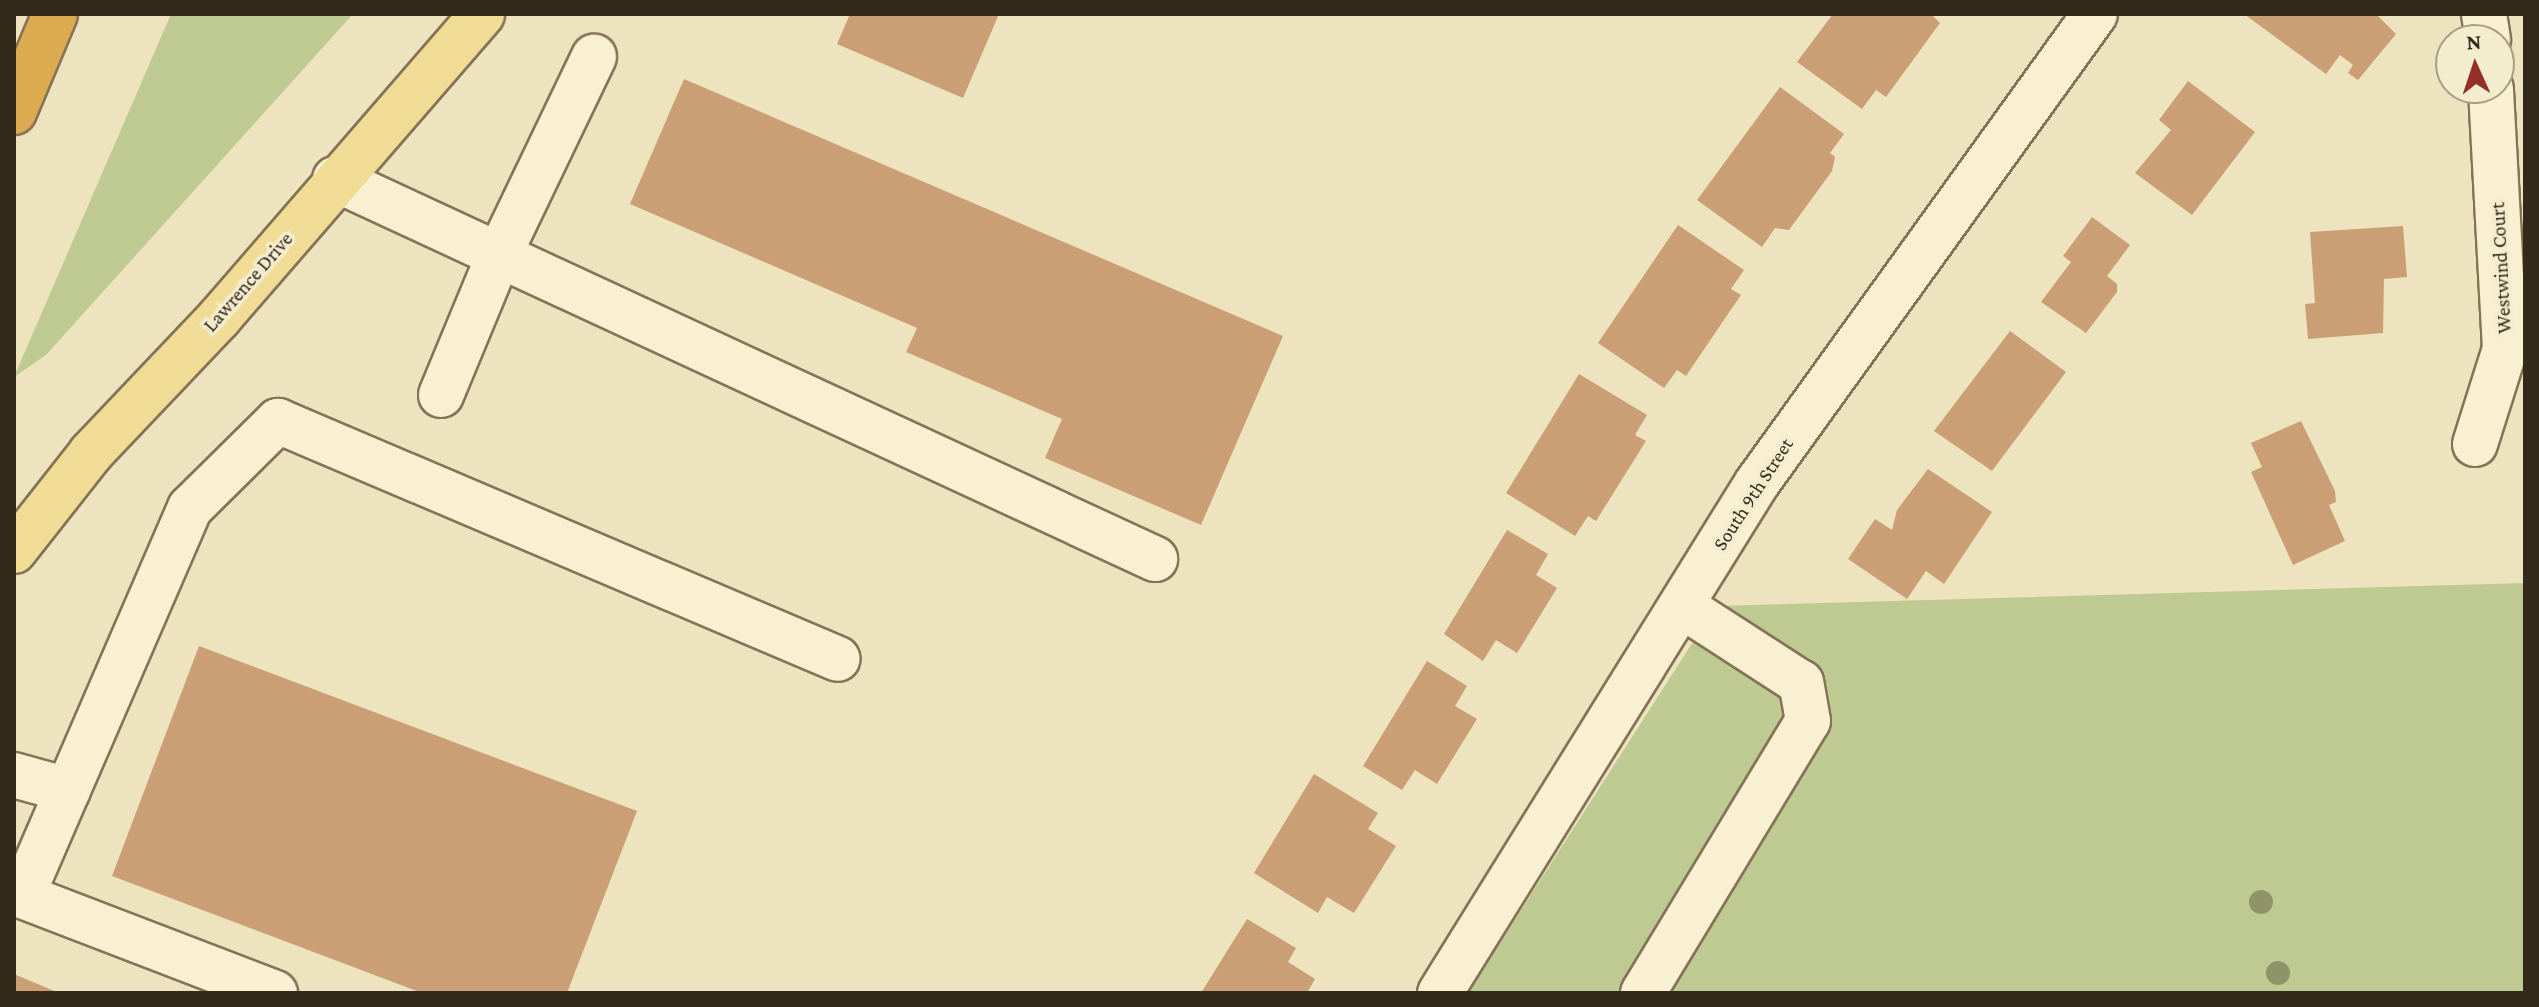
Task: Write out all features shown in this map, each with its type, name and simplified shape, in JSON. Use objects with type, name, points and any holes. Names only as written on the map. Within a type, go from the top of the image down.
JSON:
[{"type":"highway","points":[[14,112],[55,14]]},
{"type":"main road","name":"Lawrence Drive","points":[[14,551],[91,453],[219,318],[335,179],[482,14]]},
{"type":"street","name":"South 9th Street","points":[[1440,993],[1757,483],[2095,14]]},
{"type":"street","points":[[441,395],[499,255],[594,57]]},
{"type":"street","name":"Westwind Court","points":[[2475,444],[2505,349],[2492,104]]},
{"type":"street","points":[[335,179],[1155,559]]},
{"type":"street","points":[[275,993],[22,896],[190,508],[278,421],[838,659]]},
{"type":"street","points":[[1643,993],[1808,721],[1801,683],[1682,606]]},
{"type":"street","points":[[14,775],[68,790]]},
{"type":"green space","points":[[171,14],[353,14],[46,355],[14,377]]},
{"type":"green space","points":[[2525,583],[2525,993],[1468,993],[1716,606]]},
{"type":"building","points":[[850,14],[999,14],[963,98],[837,44]]},
{"type":"building","points":[[1833,14],[1931,14],[1940,23],[1886,97],[1876,90],[1862,109],[1797,62]]},
{"type":"building","points":[[2244,14],[2376,14],[2396,34],[2358,80],[2348,73],[2353,65],[2340,55],[2326,74]]},
{"type":"building","points":[[684,79],[1283,336],[1201,525],[1045,458],[1062,419],[906,352],[917,328],[630,204]]},
{"type":"building","points":[[2188,81],[2255,132],[2192,215],[2135,173],[2171,130],[2159,120]]},
{"type":"building","points":[[1780,87],[1844,134],[1830,153],[1835,157],[1832,171],[1789,230],[1775,228],[1762,247],[1697,200]]},
{"type":"building","points":[[2092,217],[2130,245],[2107,276],[2117,284],[2117,292],[2086,333],[2041,302],[2071,262],[2063,256]]},
{"type":"building","points":[[1678,225],[1744,270],[1731,289],[1741,295],[1686,376],[1677,370],[1664,388],[1598,343]]},
{"type":"building","points":[[2403,226],[2407,277],[2384,279],[2383,333],[2308,339],[2305,304],[2315,303],[2310,232]]},
{"type":"building","points":[[2010,331],[2066,372],[1992,471],[1934,431]]},
{"type":"building","points":[[1579,374],[1647,415],[1635,435],[1646,441],[1596,521],[1588,516],[1575,536],[1506,493]]},
{"type":"building","points":[[2301,421],[2335,491],[2336,502],[2329,505],[2345,541],[2293,565],[2251,472],[2262,467],[2251,443]]},
{"type":"building","points":[[1928,469],[1992,512],[1944,584],[1926,571],[1907,599],[1848,559],[1875,519],[1892,530],[1897,510]]},
{"type":"building","points":[[1507,530],[1548,554],[1536,575],[1557,588],[1517,653],[1496,640],[1483,661],[1444,634]]},
{"type":"building","points":[[199,646],[637,811],[567,993],[422,993],[112,876]]},
{"type":"building","points":[[1427,661],[1467,686],[1455,706],[1477,719],[1437,784],[1415,770],[1402,790],[1363,766]]},
{"type":"building","points":[[1314,774],[1378,813],[1368,829],[1396,846],[1354,913],[1327,897],[1318,913],[1254,873]]},
{"type":"building","points":[[1247,919],[1296,948],[1288,962],[1315,979],[1307,993],[1201,993]]},
{"type":"building","points":[[14,974],[59,993],[14,993]]}]
